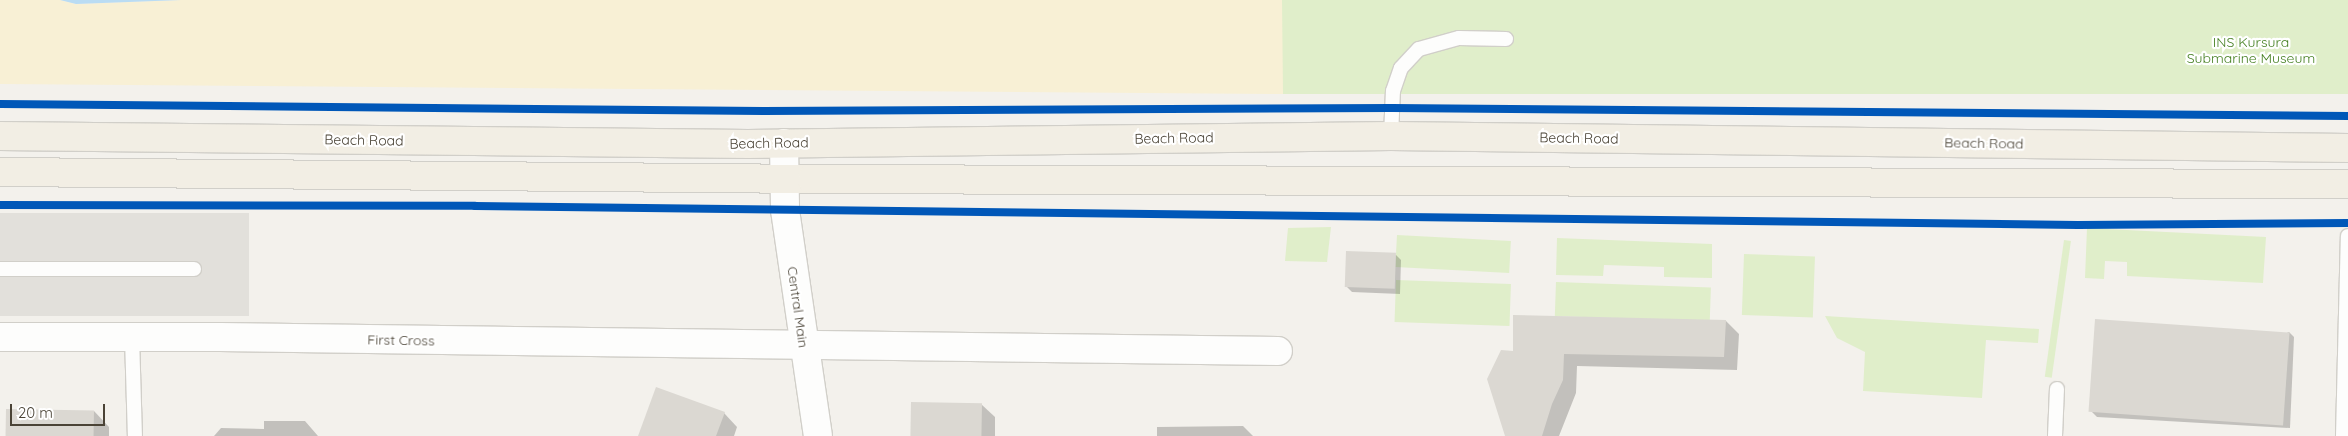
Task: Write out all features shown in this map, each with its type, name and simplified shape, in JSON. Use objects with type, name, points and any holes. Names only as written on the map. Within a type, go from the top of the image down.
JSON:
[{"type":"main road","name":"Beach Road","points":[[0,136],[784,143],[1391,136],[2348,148]]},
{"type":"main road","points":[[0,172],[785,178],[2348,184]]},
{"type":"street","name":"Central Main","points":[[784,143],[785,210],[803,346],[818,436]]},
{"type":"street","name":"First Cross","points":[[0,338],[132,337],[1278,351]]},
{"type":"lane","points":[[1391,136],[1393,91],[1401,68],[1419,49],[1459,38],[1506,39]]},
{"type":"lane","points":[[2343,436],[2348,236]]},
{"type":"lane","points":[[0,268],[194,268]]},
{"type":"lane","points":[[132,337],[135,436]]},
{"type":"lane","points":[[2055,436],[2057,389]]},
{"type":"green space","name":"INS Kursura Submarine Museum","points":[[1282,0],[2348,0],[2348,94],[1282,94]]},
{"type":"green space","points":[[1331,227],[1327,262],[1285,261],[1288,228]]},
{"type":"green space","points":[[2087,228],[2266,237],[2263,283],[2127,276],[2127,262],[2105,261],[2104,279],[2085,278]]},
{"type":"green space","points":[[1397,235],[1511,241],[1509,273],[1395,267]]},
{"type":"green space","points":[[1557,238],[1712,244],[1712,278],[1664,277],[1664,267],[1604,265],[1603,276],[1556,275]]},
{"type":"green space","points":[[2064,240],[2071,241],[2052,378],[2045,377]]},
{"type":"green space","points":[[1744,254],[1815,256],[1813,317],[1742,315]]},
{"type":"green space","points":[[1396,280],[1511,284],[1509,326],[1395,322]]},
{"type":"green space","points":[[1556,282],[1711,287],[1710,321],[1555,316]]},
{"type":"green space","points":[[1825,316],[2039,329],[2038,343],[1986,340],[1982,398],[1863,391],[1865,352],[1837,338]]},
{"type":"sand","points":[[0,0],[60,0],[76,4],[181,0],[1282,0],[1283,94],[0,84]]},
{"type":"shaded area","points":[[0,213],[249,213],[249,316],[0,316]]},
{"type":"water","points":[[60,0],[181,0],[76,4]]},
{"type":"building","points":[[1346,251],[1396,253],[1395,289],[1345,287]]},
{"type":"building","points":[[1513,315],[1726,320],[1724,357],[1564,354],[1563,380],[1552,404],[1542,436],[1505,436],[1487,379],[1501,350],[1513,351]]},
{"type":"building","points":[[2095,319],[2290,333],[2283,425],[2089,412]]},
{"type":"building","points":[[656,387],[725,412],[716,436],[638,436]]},
{"type":"building","points":[[911,402],[982,403],[981,436],[910,436]]},
{"type":"building","points":[[6,409],[94,411],[94,436],[6,436]]},
{"type":"cycle path","points":[[0,104],[763,111],[1392,108],[2348,116]]},
{"type":"cycle path","points":[[0,205],[475,206],[2078,225],[2348,223]]}]
